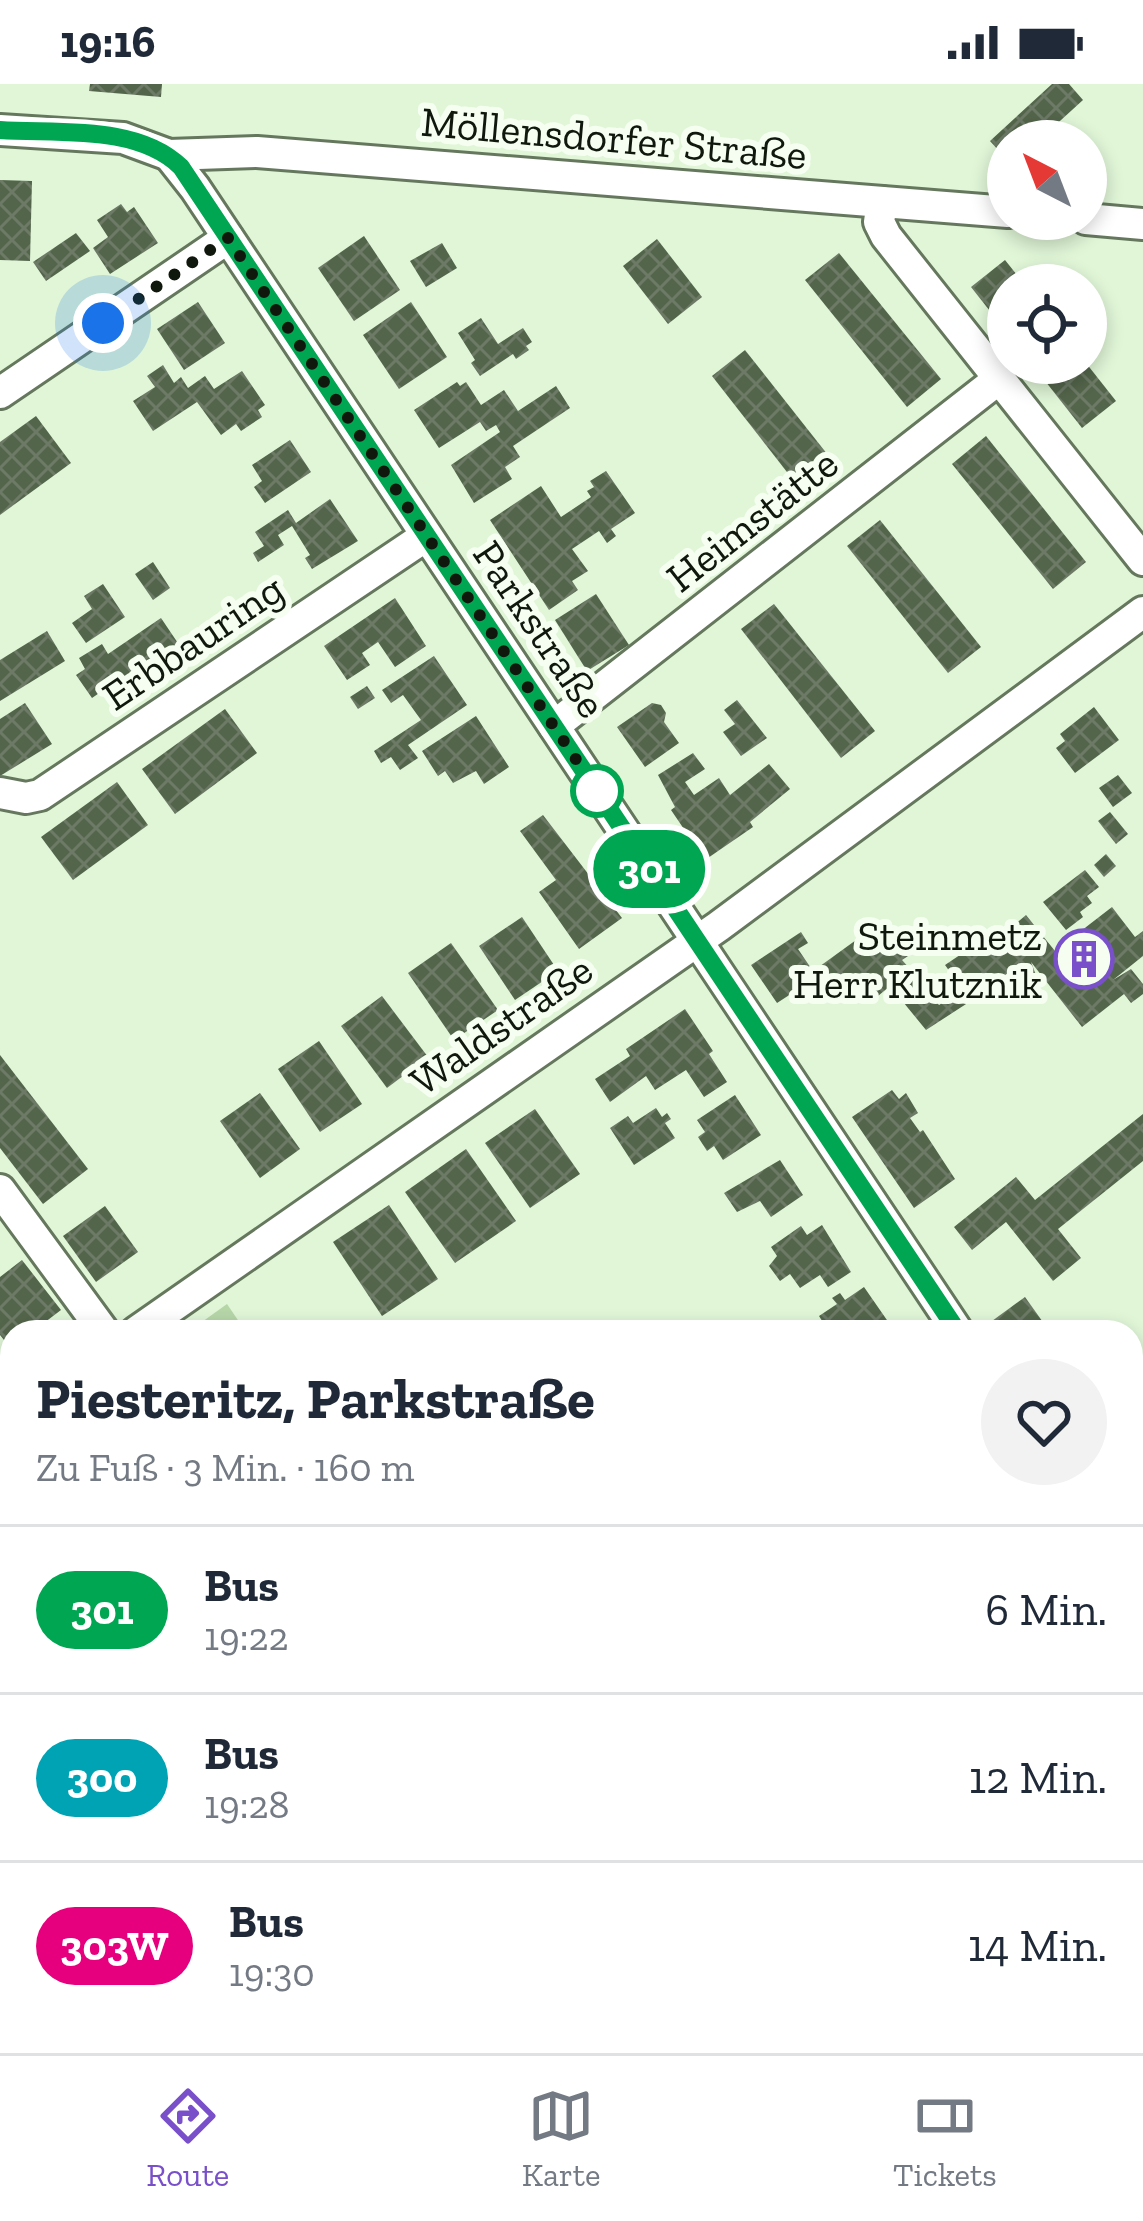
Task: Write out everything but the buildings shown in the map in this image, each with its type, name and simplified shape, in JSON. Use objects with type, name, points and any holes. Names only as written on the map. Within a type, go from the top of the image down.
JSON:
[{"type":"street","name":"Möllensdorfer Straße","points":[[0,130],[123,138],[169,155],[257,152],[987,210]]},
{"type":"street","name":"Parkstraße","points":[[169,155],[554,726],[944,1320]]},
{"type":"street","points":[[881,202],[879,222],[886,236],[987,362]]},
{"type":"street","points":[[1107,221],[1143,224]]},
{"type":"street","points":[[0,393],[228,238]]},
{"type":"street","name":"Heimstätte","points":[[554,726],[992,384]]},
{"type":"street","points":[[1005,384],[1143,560]]},
{"type":"street","name":"Erbbauring","points":[[0,793],[26,798],[40,795],[426,536]]},
{"type":"street","name":"Waldstraße","points":[[153,1320],[697,941],[1143,612]]},
{"type":"street","points":[[0,1190],[95,1320]]},
{"type":"green space","points":[[227,1304],[238,1320],[205,1320]]},
{"type":"bus line","name":"301","points":[[0,130],[137,141],[169,155],[181,167],[950,1320]]},
{"type":"place","name":"Steinmetz Herr Klutznik","points":[[1084,959]]},
{"type":"route","points":[[103,323],[228,238],[597,791]]}]
